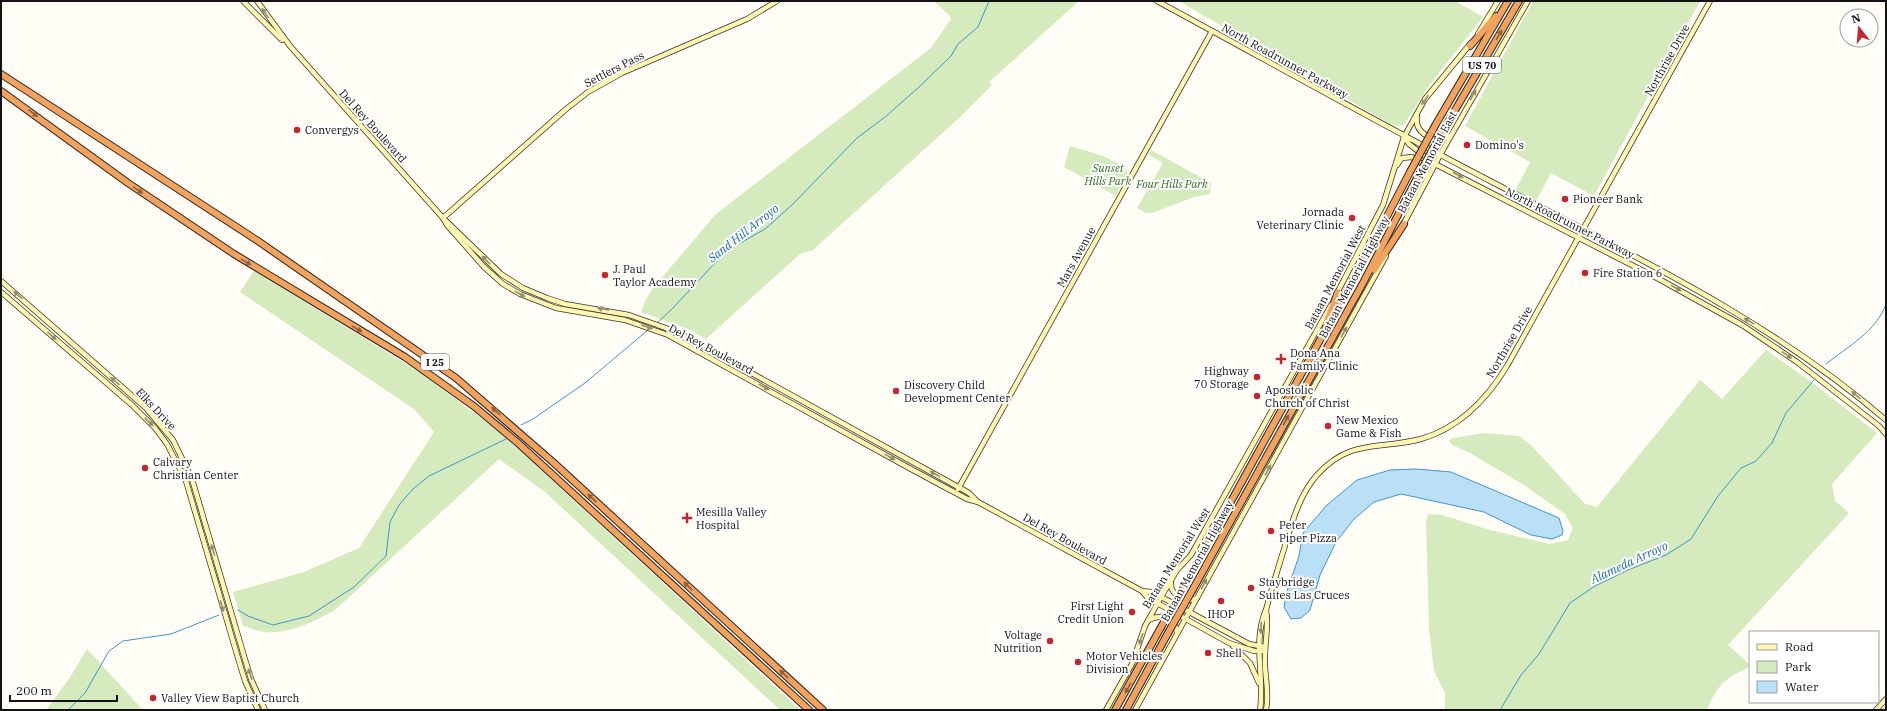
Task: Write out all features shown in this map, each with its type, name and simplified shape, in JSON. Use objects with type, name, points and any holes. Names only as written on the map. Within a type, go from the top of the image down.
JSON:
[{"type":"highway","name":"Bataan Memorial Highway","points":[[1127,708],[1363,284],[1418,176],[1444,129],[1519,1]]},
{"type":"highway","points":[[1470,46],[1507,2]]},
{"type":"highway","name":"Bataan Memorial Highway","points":[[1115,710],[1369,251],[1436,124],[1507,2]]},
{"type":"highway","name":"I 25","points":[[1,74],[258,241],[456,378],[494,409],[823,710]]},
{"type":"highway","name":"I 25","points":[[1,91],[128,183],[234,254],[404,357],[475,407],[518,443],[809,710]]},
{"type":"highway","points":[[1363,284],[1404,224]]},
{"type":"highway","points":[[1319,342],[1338,292]]},
{"type":"highway","points":[[795,685],[829,710]]},
{"type":"main road","name":"Del Rey Boulevard","points":[[243,1],[290,46],[443,218],[496,270],[529,291],[559,302],[617,312],[641,318],[683,335],[959,487],[969,493],[978,502]]},
{"type":"main road","name":"Del Rey Boulevard","points":[[257,1],[290,46]]},
{"type":"main road","name":"Settlers Pass","points":[[443,218],[565,110],[588,92],[618,75],[752,17],[777,1]]},
{"type":"main road","name":"North Roadrunner Parkway","points":[[1157,1],[1404,137],[1539,206],[1696,290],[1756,325],[1814,363],[1843,384],[1886,420]]},
{"type":"main road","name":"Bataan Memorial West","points":[[1106,710],[1132,664],[1149,620],[1161,597],[1177,570],[1191,555],[1216,512],[1338,292],[1383,205],[1404,137],[1417,113],[1425,99],[1470,46],[1498,1]]},
{"type":"main road","name":"Bataan Memorial East","points":[[1135,710],[1404,224],[1454,129],[1528,1]]},
{"type":"main road","name":"Northrise Drive","points":[[1262,649],[1261,621],[1266,610],[1298,509],[1303,496],[1317,475],[1332,462],[1354,450],[1374,445],[1410,441],[1436,433],[1450,426],[1478,405],[1502,375],[1710,1]]},
{"type":"main road","name":"Mars Avenue","points":[[955,493],[1212,31]]},
{"type":"main road","points":[[1417,113],[1417,128],[1420,132],[1434,139],[1441,141],[1454,129]]},
{"type":"main road","name":"North Roadrunner Parkway","points":[[1404,137],[1409,144],[1435,164],[1580,237],[1742,325],[1797,362],[1879,426],[1886,434]]},
{"type":"main road","points":[[1393,172],[1400,160],[1407,156],[1412,157],[1426,168],[1425,183]]},
{"type":"main road","points":[[1474,183],[1479,175]]},
{"type":"main road","points":[[1493,193],[1497,185]]},
{"type":"main road","points":[[1534,214],[1539,206]]},
{"type":"main road","name":"Del Rey Boulevard","points":[[443,218],[447,225],[484,267],[503,284],[520,294],[556,308],[625,320],[668,336],[955,493],[967,499],[978,502],[1142,592],[1146,597],[1229,643],[1244,648],[1262,649]]},
{"type":"main road","name":"Elks Drive","points":[[1,280],[141,404],[160,423],[173,440],[192,479],[244,656],[254,686],[266,710]]},
{"type":"main road","name":"Elks Drive","points":[[1,292],[132,405],[155,428],[167,444],[186,481],[245,681],[258,710]]},
{"type":"main road","points":[[803,409],[808,409],[815,412],[820,411],[823,420],[828,419],[845,428],[852,428]]},
{"type":"main road","points":[[864,443],[867,437]]},
{"type":"main road","points":[[874,448],[877,442]]},
{"type":"main road","points":[[1171,581],[1172,590],[1176,595],[1186,600],[1197,598]]},
{"type":"main road","name":"Del Rey Boulevard","points":[[1142,592],[1149,591],[1227,633],[1262,649]]},
{"type":"main road","points":[[1149,620],[1156,617],[1163,618],[1175,624],[1177,633]]},
{"type":"main road","points":[[1223,639],[1227,633]]},
{"type":"main road","points":[[1229,643],[1244,654],[1250,663],[1259,681],[1262,696]]},
{"type":"main road","points":[[1260,710],[1262,696],[1262,649]]},
{"type":"main road","points":[[1262,649],[1268,700],[1266,710]]},
{"type":"main road","points":[[1876,710],[1886,699]]},
{"type":"green space","points":[[934,1],[1079,1],[989,82],[992,85],[959,118],[813,250],[800,254],[706,339],[688,329],[641,312],[645,301],[653,288],[716,214],[931,48],[951,19],[950,16]]},
{"type":"green space","points":[[1179,1],[1455,1],[1483,17],[1431,83],[1403,126],[1392,125]]},
{"type":"green space","points":[[1533,1],[1700,1],[1594,196],[1551,173],[1536,201],[1515,191],[1530,162],[1465,126]]},
{"type":"green space","name":"Sunset Hills Park","points":[[1070,146],[1103,156],[1125,167],[1128,173],[1116,196],[1064,167]]},
{"type":"green space","name":"Four Hills Park","points":[[1151,150],[1211,183],[1210,194],[1194,197],[1152,213],[1146,213],[1137,208],[1163,163],[1148,154]]},
{"type":"green space","points":[[254,271],[421,373],[501,433],[800,710],[780,710],[545,492],[499,459],[335,610],[310,623],[282,631],[264,632],[243,626],[233,592],[304,572],[359,548],[434,432],[414,409],[240,292]]},
{"type":"green space","points":[[1766,350],[1806,378],[1877,433],[1832,484],[1835,501],[1849,513],[1728,645],[1749,664],[1749,668],[1734,675],[1718,688],[1707,710],[1445,710],[1445,693],[1434,671],[1429,628],[1426,521],[1428,514],[1442,515],[1490,530],[1550,544],[1568,540],[1573,528],[1565,514],[1524,485],[1470,453],[1452,445],[1449,441],[1452,438],[1485,433],[1519,436],[1531,445],[1585,504],[1597,507],[1700,380],[1722,399]]},
{"type":"green space","points":[[87,649],[143,710],[46,710],[69,679]]},
{"type":"water","points":[[1416,469],[1451,472],[1559,518],[1563,531],[1562,535],[1552,539],[1531,535],[1484,512],[1401,494],[1374,502],[1354,519],[1336,542],[1320,575],[1310,610],[1301,618],[1291,619],[1284,607],[1287,591],[1299,556],[1303,533],[1326,506],[1357,480],[1390,470]]},
{"type":"waterway","name":"Sand Hill Arroyo","points":[[657,323],[715,263],[737,245],[765,229],[792,205],[857,138],[885,117],[951,56],[958,44],[978,27],[989,1]]},
{"type":"waterway","name":"Alameda Arroyo","points":[[1826,364],[1852,345],[1869,330],[1882,314],[1886,304]]},
{"type":"waterway","name":"Sand Hill Arroyo","points":[[521,425],[533,419],[585,383],[648,330]]},
{"type":"waterway","name":"Alameda Arroyo","points":[[1500,710],[1521,675],[1539,654],[1570,603],[1595,586],[1628,570],[1666,555],[1691,539],[1718,496],[1741,468],[1756,461],[1772,443],[1786,413],[1814,380]]},
{"type":"waterway","name":"Sand Hill Arroyo","points":[[238,610],[248,616],[273,625],[309,616],[354,587],[386,556],[390,522],[399,505],[413,489],[429,476],[506,439]]},
{"type":"waterway","name":"Sand Hill Arroyo","points":[[68,710],[85,693],[109,651],[123,641],[171,634],[219,615]]},
{"type":"place","name":"Convergys","points":[[297,130]]},
{"type":"place","name":"Domino's","points":[[1467,145]]},
{"type":"place","name":"Pioneer Bank","points":[[1565,199]]},
{"type":"place","name":"Jornada Veterinary Clinic","points":[[1352,218]]},
{"type":"place","name":"Fire Station 6","points":[[1585,273]]},
{"type":"place","name":"J. Paul Taylor Academy","points":[[605,275]]},
{"type":"place","name":"Dona Ana Family Clinic","points":[[1281,359]]},
{"type":"place","name":"Highway 70 Storage","points":[[1257,377]]},
{"type":"place","name":"Discovery Child Development Center","points":[[896,391]]},
{"type":"place","name":"Apostolic Church of Christ","points":[[1257,396]]},
{"type":"place","name":"New Mexico Game & Fish","points":[[1328,426]]},
{"type":"place","name":"Calvary Christian Center","points":[[145,468]]},
{"type":"place","name":"Mesilla Valley Hospital","points":[[687,518]]},
{"type":"place","name":"Peter Piper Pizza","points":[[1271,531]]},
{"type":"place","name":"Staybridge Suites Las Cruces","points":[[1251,588]]},
{"type":"place","name":"IHOP","points":[[1221,601]]},
{"type":"place","name":"First Light Credit Union","points":[[1132,612]]},
{"type":"place","name":"Voltage Nutrition","points":[[1050,641]]},
{"type":"place","name":"Shell","points":[[1208,653]]},
{"type":"place","name":"Motor Vehicles Division","points":[[1078,662]]},
{"type":"place","name":"Valley View Baptist Church","points":[[153,698]]}]
